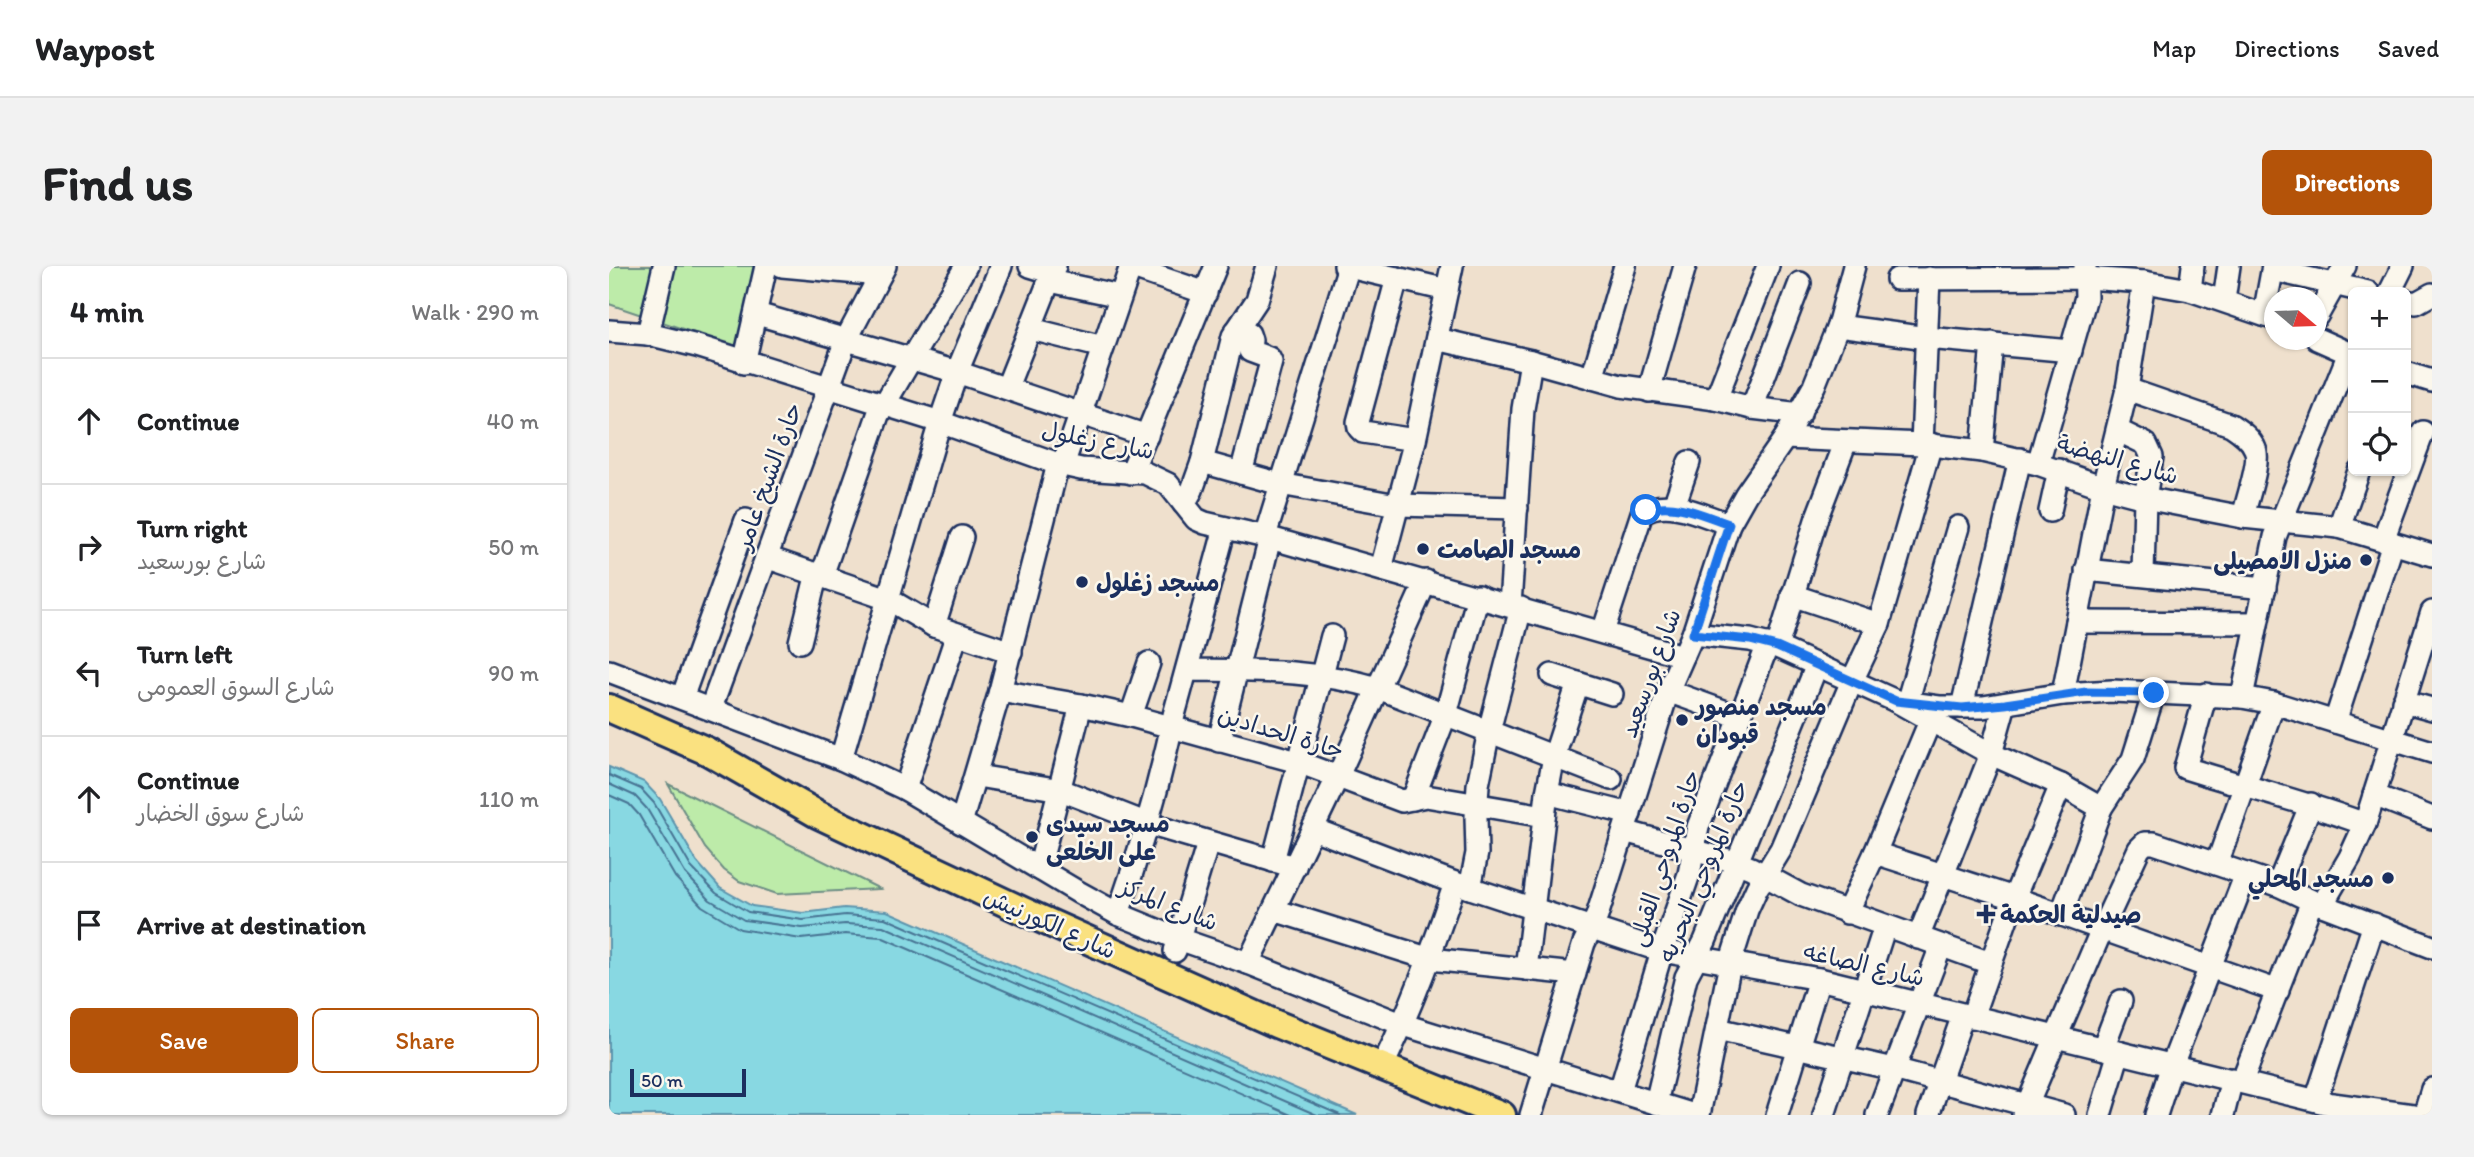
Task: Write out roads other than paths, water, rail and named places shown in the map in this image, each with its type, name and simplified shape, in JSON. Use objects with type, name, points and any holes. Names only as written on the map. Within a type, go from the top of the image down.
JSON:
[{"type":"main road","name":"شارع الكورنيش","points":[[609,708],[697,746],[819,815],[891,850],[1276,1024],[1499,1114]]},
{"type":"main road","name":"شارع الكورنيش","points":[[609,727],[680,758],[821,832],[993,913],[1269,1036],[1460,1115]]},
{"type":"street","points":[[648,334],[664,266]]},
{"type":"street","points":[[744,363],[766,266]]},
{"type":"street","points":[[782,266],[882,270]]},
{"type":"street","points":[[800,642],[814,585],[826,564],[874,426],[884,404],[966,266]]},
{"type":"street","points":[[841,759],[940,422],[957,372],[1001,266]]},
{"type":"street","points":[[1030,266],[1120,296]]},
{"type":"street","points":[[1131,473],[1216,266]]},
{"type":"street","points":[[1184,504],[1202,463],[1236,331],[1257,300],[1267,266]]},
{"type":"street","points":[[1219,741],[1280,484],[1348,266],[1447,290]]},
{"type":"street","points":[[1381,569],[1415,440],[1452,266]]},
{"type":"street","points":[[1592,378],[1625,266]]},
{"type":"street","points":[[1649,391],[1685,266]]},
{"type":"street","points":[[1716,399],[1768,266]]},
{"type":"street","name":"شارع بورسعيد","points":[[1531,1115],[1668,691],[1693,634],[1729,524],[1746,494],[1785,439],[1819,376],[1838,326],[1854,266]]},
{"type":"street","points":[[2190,290],[2193,266]]},
{"type":"street","points":[[2224,300],[2229,266]]},
{"type":"street","points":[[2327,297],[2345,266]]},
{"type":"street","points":[[2392,287],[2403,266]]},
{"type":"street","points":[[961,823],[977,776],[1060,464],[1081,412],[1131,267],[1206,293]]},
{"type":"street","points":[[2271,287],[2273,268],[2303,281],[2348,288]]},
{"type":"street","name":"حارة الشيخ عامر","points":[[711,708],[846,340],[882,270]]},
{"type":"street","points":[[1897,279],[1930,278],[1954,272],[2086,272],[2149,277],[2264,315]]},
{"type":"street","points":[[1962,708],[2039,465],[2086,298],[2086,272]]},
{"type":"street","points":[[1007,387],[1052,273]]},
{"type":"street","points":[[2063,695],[2103,487],[2119,431],[2149,277]]},
{"type":"street","points":[[1397,278],[1358,422],[1363,432],[1415,440]]},
{"type":"street","points":[[1692,1114],[1717,1029],[1730,964],[1747,910],[1781,849],[1879,624],[1927,444],[1930,278]]},
{"type":"street","points":[[1752,408],[1800,283]]},
{"type":"street","points":[[2411,302],[2416,303],[2431,292]]},
{"type":"street","points":[[757,314],[1007,387],[1147,436]]},
{"type":"street","points":[[1838,326],[1927,338],[2071,351]]},
{"type":"street","points":[[1031,329],[1103,347]]},
{"type":"street","name":"شارع زغلول","points":[[609,331],[648,334],[697,346],[744,363],[940,422],[1060,464],[1145,473],[1157,478],[1177,493],[1196,519],[1426,581],[1683,656]]},
{"type":"street","points":[[1236,331],[1249,334],[1250,351],[1269,358],[1271,362],[1241,473]]},
{"type":"street","points":[[1437,339],[1621,386],[1800,414]]},
{"type":"street","points":[[1982,451],[1992,343]]},
{"type":"street","points":[[2327,344],[2348,353]]},
{"type":"street","points":[[1383,1067],[1478,853],[1478,785],[1516,607],[1517,508],[1523,409],[1531,361]]},
{"type":"street","points":[[2242,697],[2275,537],[2348,361]]},
{"type":"street","points":[[2411,375],[2432,381]]},
{"type":"street","points":[[2127,389],[2231,425],[2255,446],[2256,459],[2243,517]]},
{"type":"street","points":[[2119,431],[2145,444],[2152,457],[2145,498],[2143,574]]},
{"type":"street","points":[[2335,722],[2423,432]]},
{"type":"street","name":"شارع النهضة","points":[[1785,439],[1927,444],[1982,451],[2039,465],[2145,498],[2243,517],[2339,527],[2431,553]]},
{"type":"street","name":"حارة المروحي القبلى","points":[[1620,1091],[1662,951],[1689,874],[1697,827],[1792,595],[1817,517],[1846,441]]},
{"type":"street","points":[[1674,506],[1689,462]]},
{"type":"street","points":[[1202,463],[1280,484],[1397,505],[1517,508]]},
{"type":"street","points":[[2039,465],[2049,511]]},
{"type":"street","points":[[2339,527],[2357,476]]},
{"type":"street","points":[[1603,632],[1642,513],[1656,506],[1674,506],[1729,524]]},
{"type":"street","points":[[682,698],[746,520]]},
{"type":"street","points":[[1902,702],[1958,527]]},
{"type":"street","points":[[1118,914],[1148,824],[1225,528]]},
{"type":"street","points":[[934,626],[962,537]]},
{"type":"street","points":[[766,556],[888,599],[934,626],[1011,652]]},
{"type":"street","points":[[2086,570],[2265,587]]},
{"type":"street","points":[[1248,963],[1338,776],[1426,581]]},
{"type":"street","points":[[1792,595],[1879,624]]},
{"type":"street","points":[[1413,800],[1446,714],[1478,596]]},
{"type":"street","points":[[2223,1115],[2317,903],[2346,866],[2365,824],[2432,612]]},
{"type":"street","points":[[2077,622],[2257,623]]},
{"type":"street","points":[[905,789],[957,634]]},
{"type":"street","points":[[1693,634],[1750,640],[1817,665],[1902,702],[1930,721],[1991,754],[2061,785],[2101,808]]},
{"type":"street","points":[[1273,861],[1332,636]]},
{"type":"street","points":[[1131,716],[1149,663]]},
{"type":"street","name":"حارة المروحي البحريه","points":[[1656,1103],[1686,977],[1705,940],[1817,665]]},
{"type":"street","points":[[1187,670],[1322,674],[1378,688],[1611,779]]},
{"type":"street","name":"شارع المركز","points":[[609,671],[841,759],[905,789],[1039,869],[1177,945],[1248,963],[1403,1025],[1692,1114]]},
{"type":"street","points":[[1552,675],[1612,694]]},
{"type":"street","points":[[1526,968],[1547,793],[1554,757],[1578,683]]},
{"type":"street","name":"حارة الحدادين","points":[[1000,691],[1131,716],[1298,762],[1402,801],[1426,796],[1545,816]]},
{"type":"street","points":[[1668,691],[1740,717]]},
{"type":"street","points":[[1902,702],[1962,708],[2112,691],[2242,697],[2274,703],[2432,752]]},
{"type":"street","points":[[2061,915],[2101,808],[2133,759],[2154,693]]},
{"type":"street","points":[[2206,694],[2185,768],[2311,804],[2365,824]]},
{"type":"street","points":[[2403,701],[2432,709]]},
{"type":"street","points":[[2217,864],[2274,703]]},
{"type":"street","points":[[1918,938],[1941,874],[1991,754],[2005,704]]},
{"type":"street","points":[[1039,869],[1081,705]]},
{"type":"street","points":[[1847,913],[1930,721]]},
{"type":"street","points":[[977,776],[1061,790],[1148,824],[1295,867]]},
{"type":"street","points":[[1928,1115],[2061,785]]},
{"type":"street","points":[[1547,793],[1692,849],[1736,862],[1801,895],[1847,913],[1990,963]]},
{"type":"street","points":[[2374,795],[2432,818]]},
{"type":"street","points":[[2279,885],[2311,804]]},
{"type":"street","name":"شارع الصاغه","points":[[1313,829],[1463,886],[1662,951],[1864,989],[2237,1080],[2320,1106],[2413,1115]]},
{"type":"street","points":[[1177,945],[1208,843]]},
{"type":"street","points":[[2025,1110],[2102,929],[2139,849],[2145,843],[2154,843],[2279,885],[2317,903],[2432,947]]},
{"type":"street","points":[[1875,853],[2014,898],[2278,991]]},
{"type":"street","points":[[2157,1115],[2172,1065],[2246,874]]},
{"type":"street","points":[[1274,911],[1430,960],[1575,974]]},
{"type":"street","points":[[2320,1106],[2374,924]]},
{"type":"street","points":[[1824,1115],[1885,926]]},
{"type":"street","points":[[1877,1115],[1941,946]]},
{"type":"street","points":[[1777,1115],[1819,979]]},
{"type":"street","points":[[2100,1115],[2121,1001]]},
{"type":"street","points":[[1717,1029],[1894,1069],[2025,1110],[2064,1115]]},
{"type":"street","points":[[2424,1115],[2432,1089]]},
{"type":"water","points":[[609,767],[644,782],[660,799],[697,862],[720,888],[752,906],[803,913],[844,908],[887,911],[1357,1115],[609,1115]]},
{"type":"place","name":"مسجد الصامت","points":[[1423,549]]},
{"type":"place","name":"منزل الامصيلى","points":[[2366,560]]},
{"type":"place","name":"مسجد زغلول","points":[[1082,582]]},
{"type":"place","name":"مسجد منصور قبودان","points":[[1682,720]]},
{"type":"place","name":"مسجد سيدى على الخلعى","points":[[1032,837]]},
{"type":"place","name":"مسجد المحلي","points":[[2388,878]]},
{"type":"place","name":"صيدلية الحكمة","points":[[1986,914]]}]
